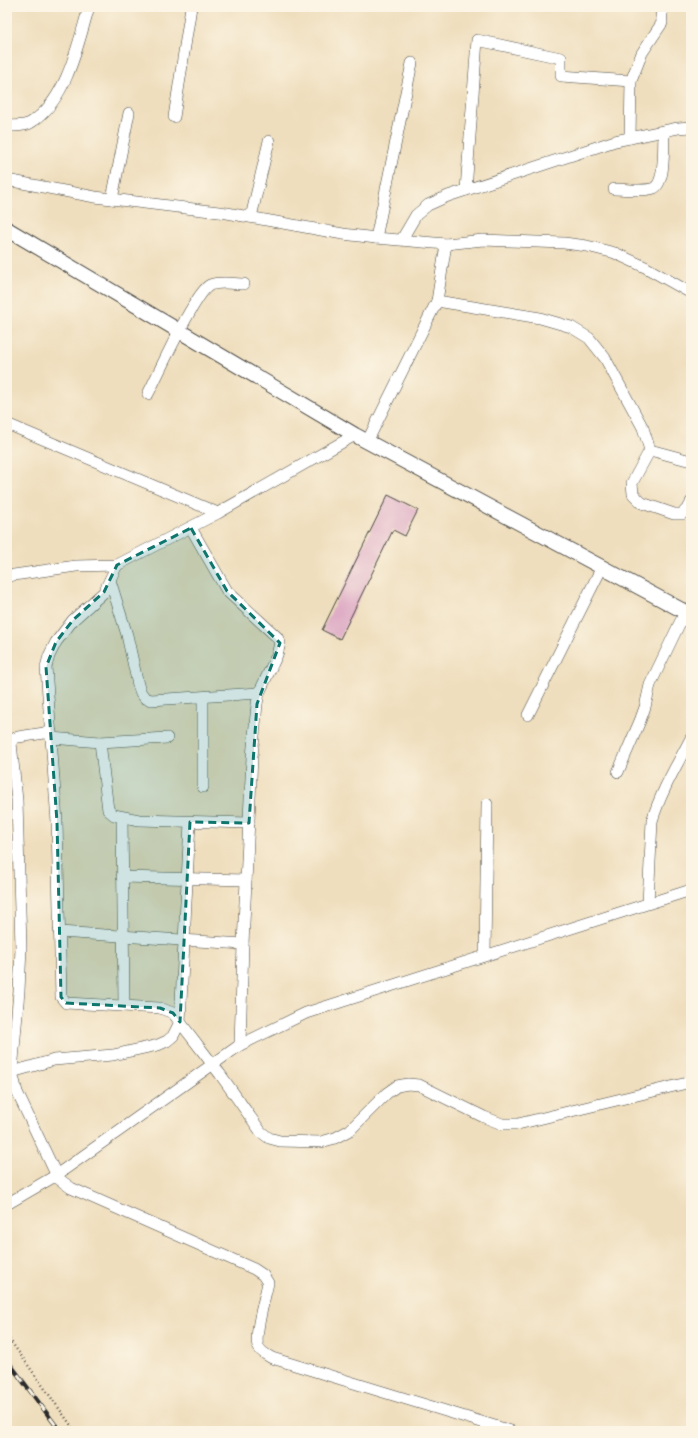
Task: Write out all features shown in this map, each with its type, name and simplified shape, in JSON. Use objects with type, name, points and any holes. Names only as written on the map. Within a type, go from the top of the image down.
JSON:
[{"type":"street","points":[[7,126],[29,124],[50,104],[61,87],[73,62],[89,7]]},
{"type":"street","points":[[174,117],[191,7]]},
{"type":"street","points":[[630,138],[631,80],[642,53],[662,23],[661,7]]},
{"type":"street","points":[[466,190],[477,40],[561,58],[562,76],[631,80]]},
{"type":"street","points":[[376,238],[412,63]]},
{"type":"street","points":[[112,199],[129,113]]},
{"type":"street","points":[[402,239],[416,215],[428,206],[448,196],[615,141],[691,127]]},
{"type":"street","points":[[614,189],[647,190],[655,188],[660,182],[662,175],[664,131]]},
{"type":"street","points":[[251,217],[269,141]]},
{"type":"street","points":[[7,180],[95,197],[183,207],[251,217],[343,234],[376,238],[402,239],[446,244],[483,240],[564,243],[587,246],[615,253],[646,267],[691,293]]},
{"type":"street","points":[[7,229],[361,439],[688,614],[650,685],[646,707],[618,772]]},
{"type":"street","points":[[7,576],[76,566],[117,565],[361,439],[437,301],[446,244]]},
{"type":"street","points":[[148,394],[179,331],[203,290],[210,285],[244,284]]},
{"type":"street","points":[[437,301],[540,318],[571,328],[589,338],[605,358],[643,428],[650,450],[632,483],[633,494],[642,503],[674,514],[682,514],[690,506],[691,502]]},
{"type":"street","points":[[7,424],[218,513]]},
{"type":"street","points":[[650,450],[691,461]]},
{"type":"street","points":[[191,528],[227,591],[277,637],[280,643],[277,655],[259,694],[257,704],[252,757],[243,944],[240,1045]]},
{"type":"street","points":[[117,565],[104,592],[73,620],[56,642],[49,656],[46,667],[57,822],[61,997],[66,1002],[160,1008],[173,1013],[261,1132],[268,1138],[280,1141],[321,1142],[335,1138],[350,1130],[387,1093],[397,1086],[408,1084],[419,1085],[484,1117],[502,1124],[518,1124],[691,1082]]},
{"type":"street","points":[[528,715],[602,567]]},
{"type":"street","points":[[110,580],[127,635],[138,685],[145,698],[151,700],[259,694]]},
{"type":"street","points":[[203,697],[203,787]]},
{"type":"street","points":[[167,738],[100,742],[51,735],[18,737],[10,739],[12,800],[18,855],[21,948],[11,1078],[56,1175],[71,1188],[254,1269],[263,1275],[268,1283],[257,1334],[258,1346],[264,1354],[272,1358],[511,1431]]},
{"type":"street","points":[[648,903],[652,821],[667,782],[691,738]]},
{"type":"street","points":[[100,742],[108,810],[114,815],[139,820],[249,823]]},
{"type":"street","points":[[485,956],[487,804]]},
{"type":"street","points":[[122,817],[122,936],[124,1006]]},
{"type":"street","points":[[11,1078],[54,1060],[112,1056],[158,1045],[167,1041],[173,1036],[180,1022],[190,822]]},
{"type":"street","points":[[7,857],[18,855]]},
{"type":"street","points":[[122,877],[246,880]]},
{"type":"street","points":[[7,1204],[56,1175],[240,1045],[306,1013],[691,890]]},
{"type":"street","points":[[59,932],[243,944]]},
{"type":"path","points":[[7,1336],[75,1431]]},
{"type":"highlighted area","points":[[191,528],[227,591],[280,643],[257,704],[249,823],[190,822],[180,1022],[173,1013],[160,1008],[66,1003],[61,997],[57,822],[46,667],[56,642],[73,620],[104,592],[117,565]]},
{"type":"building","points":[[388,495],[418,510],[405,536],[393,530],[340,639],[322,630]]},
{"type":"railway","points":[[7,1360],[60,1431]]}]
